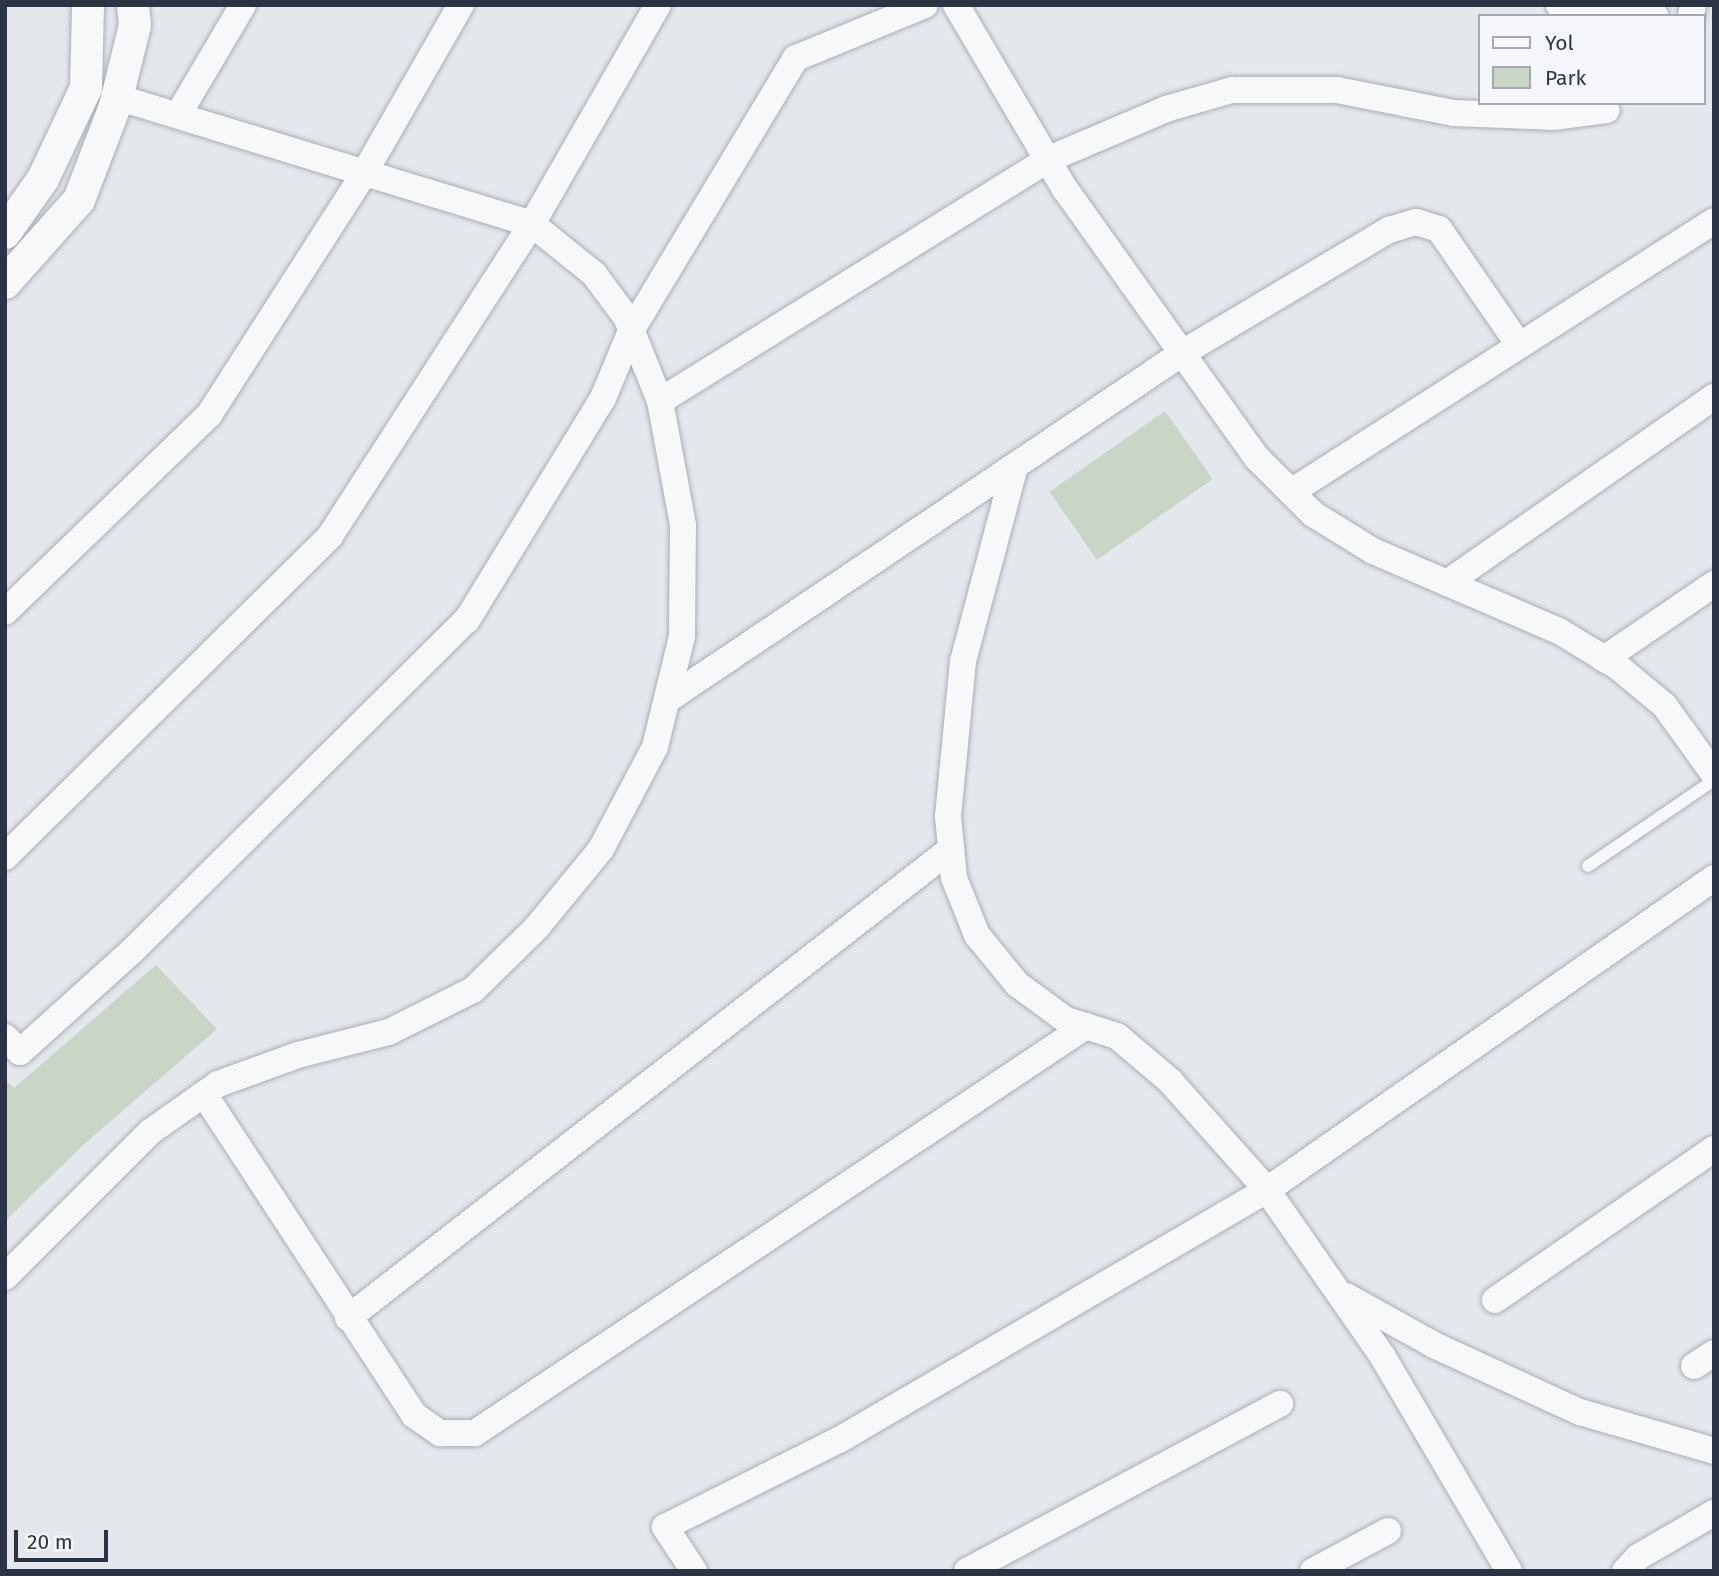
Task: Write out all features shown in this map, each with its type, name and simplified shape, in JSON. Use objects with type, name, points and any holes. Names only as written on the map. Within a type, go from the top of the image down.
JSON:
[{"type":"street","points":[[5,233],[43,179],[86,88],[88,5]]},
{"type":"street","points":[[5,283],[79,200],[117,97],[135,24],[133,5]]},
{"type":"street","points":[[178,115],[243,5]]},
{"type":"street","points":[[5,612],[209,415],[366,170],[461,5]]},
{"type":"street","points":[[5,857],[330,536],[532,224],[658,5]]},
{"type":"street","points":[[5,1037],[20,1052],[132,951],[467,620],[603,398],[631,331],[796,58],[925,5]]},
{"type":"street","points":[[956,5],[1065,188],[1184,352],[1255,457],[1313,514],[1373,551],[1559,631],[1604,659],[1664,705],[1714,774]]},
{"type":"street","points":[[1559,5],[1638,14]]},
{"type":"street","points":[[5,1277],[150,1132],[218,1084],[298,1055],[389,1032],[472,990],[537,927],[601,849],[655,747],[682,636],[683,525],[660,401],[631,331],[594,275],[532,224],[366,170],[86,88]]},
{"type":"street","points":[[660,401],[1049,159],[1166,109],[1232,90],[1337,90],[1454,113],[1553,117],[1608,110]]},
{"type":"street","points":[[1291,492],[1714,221]]},
{"type":"street","points":[[667,700],[1184,352],[1389,230],[1416,222],[1439,229],[1520,345]]},
{"type":"street","points":[[1447,583],[1714,397]]},
{"type":"street","points":[[1015,466],[963,660],[948,816],[954,878],[978,935],[1017,984],[1066,1020],[1117,1036],[1170,1081],[1267,1190],[1342,1294],[1509,1571]]},
{"type":"street","points":[[1604,659],[1714,584]]},
{"type":"street","points":[[348,1318],[951,849]]},
{"type":"street","points":[[694,1571],[665,1527],[839,1440],[1267,1190],[1714,878]]},
{"type":"street","points":[[204,1094],[348,1318],[414,1415],[440,1433],[475,1433],[1086,1026]]},
{"type":"street","points":[[1495,1300],[1714,1149]]},
{"type":"street","points":[[1342,1294],[1434,1345],[1580,1412],[1714,1451]]},
{"type":"street","points":[[967,1571],[1280,1404]]},
{"type":"street","points":[[1625,1571],[1638,1557],[1714,1513]]},
{"type":"street","points":[[1314,1571],[1388,1531]]},
{"type":"lane","points":[[1588,866],[1714,780]]},
{"type":"green space","points":[[1165,411],[1213,479],[1097,560],[1049,492]]},
{"type":"green space","points":[[156,965],[217,1029],[82,1146],[5,1221],[5,1079],[14,1088]]}]
